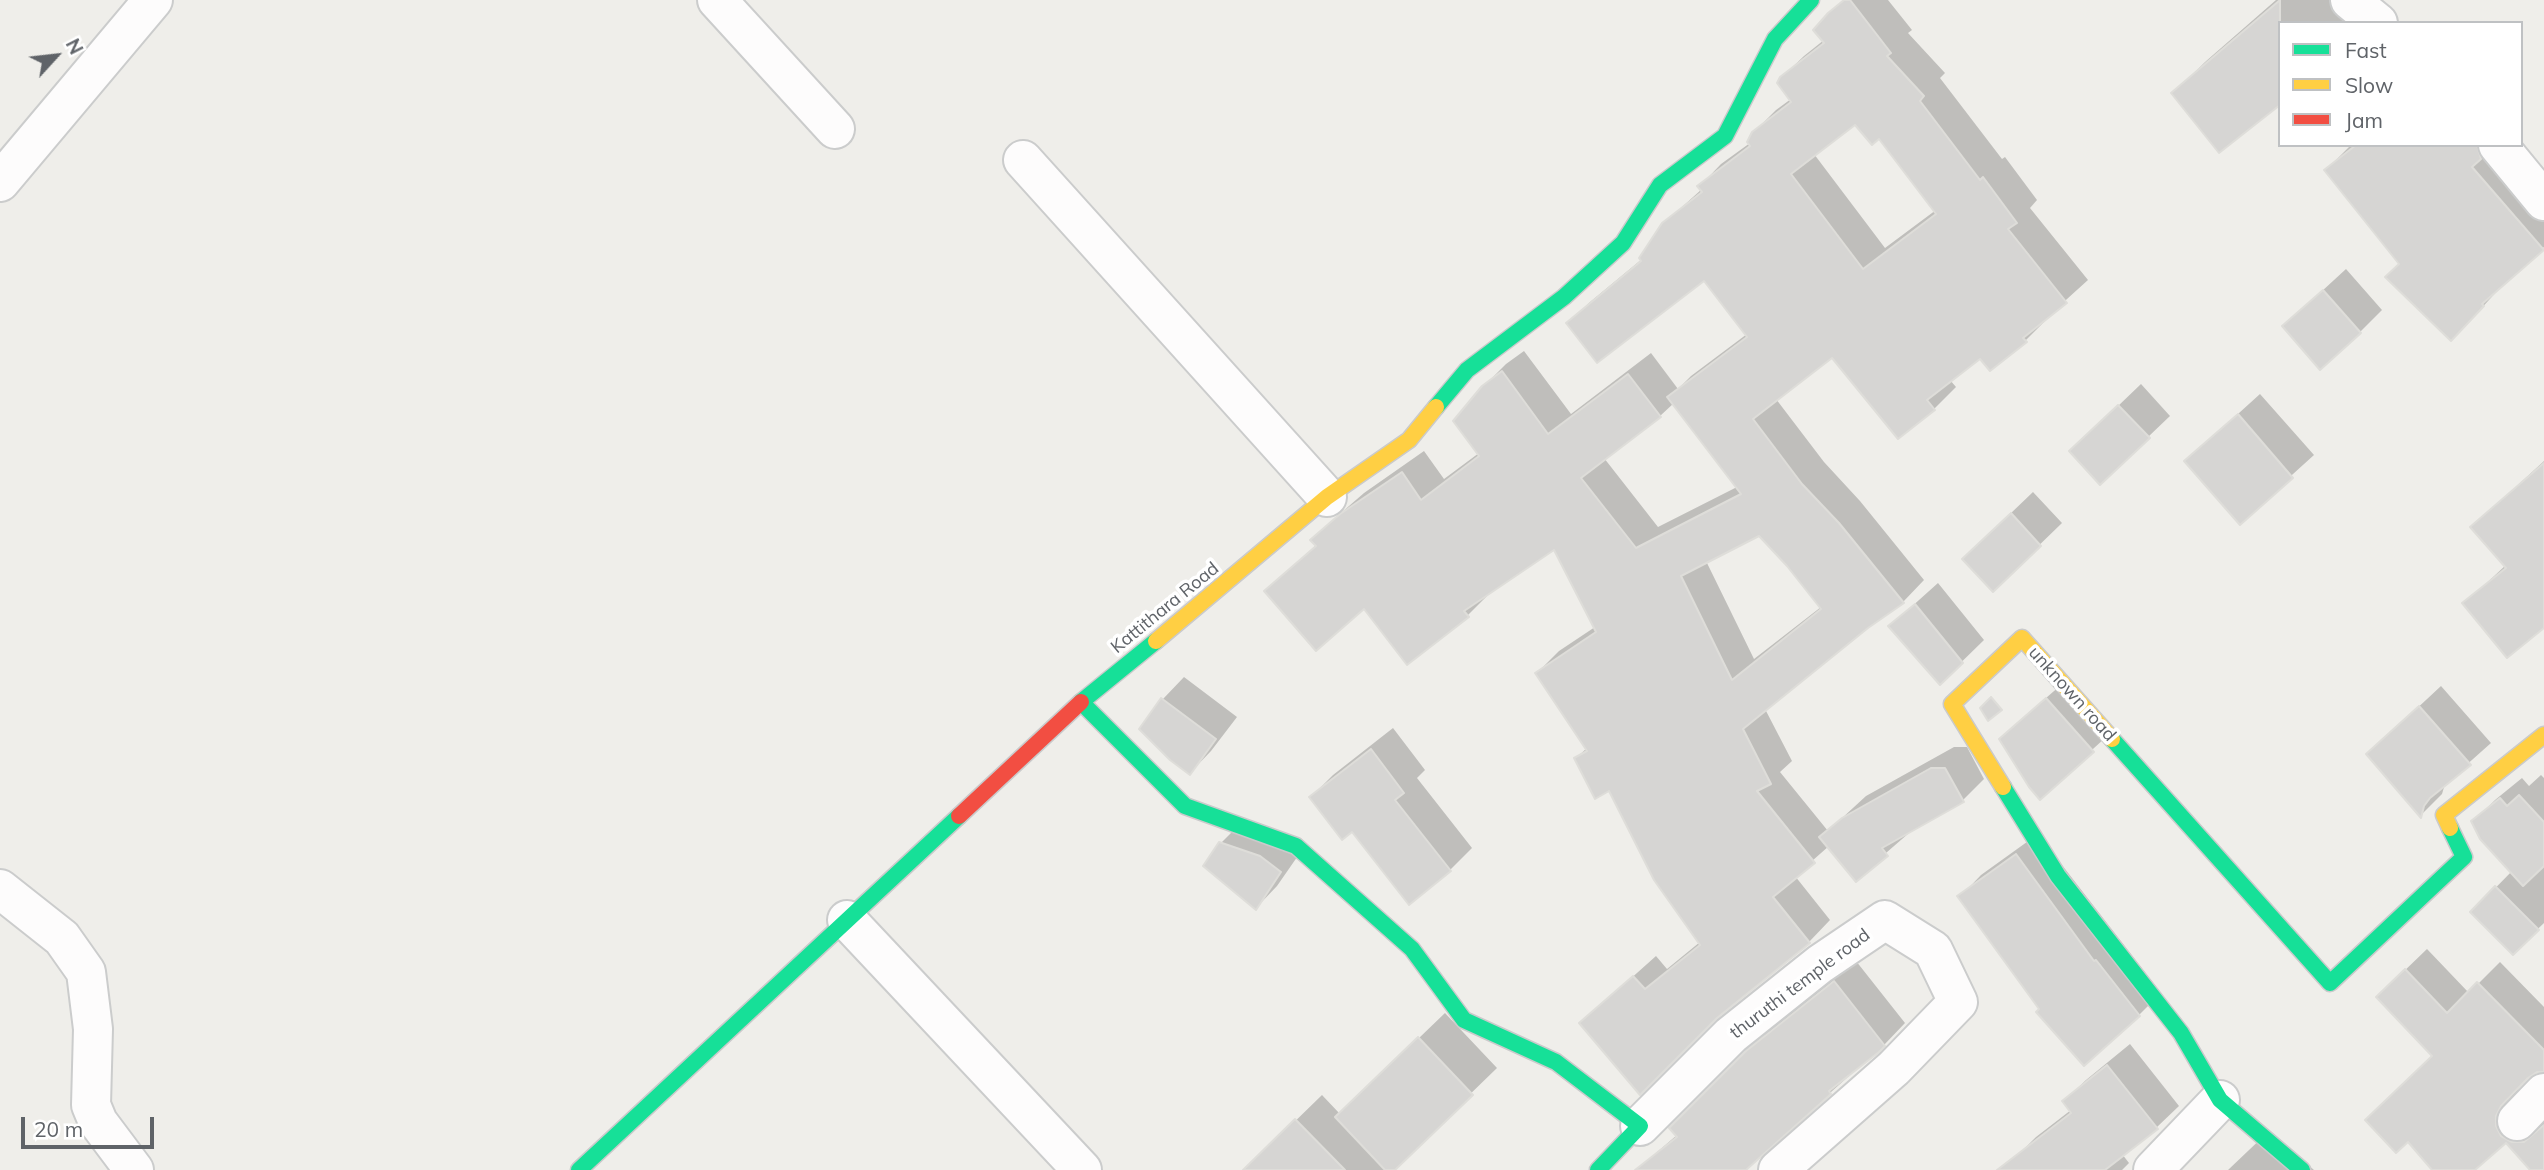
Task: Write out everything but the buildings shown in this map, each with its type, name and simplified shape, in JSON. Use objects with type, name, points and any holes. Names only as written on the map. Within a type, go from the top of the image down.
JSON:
[{"type":"street","points":[[0,182],[153,0]]},
{"type":"street","points":[[717,0],[835,129]]},
{"type":"street","name":"Kattithara Road","points":[[579,1170],[1081,702],[1226,584],[1327,497],[1409,440],[1467,370],[1564,297],[1623,243],[1660,185],[1725,136],[1775,39],[1811,0]]},
{"type":"street","points":[[2350,0],[2376,21]]},
{"type":"street","points":[[2500,147],[2544,201]]},
{"type":"street","points":[[1023,160],[1327,497]]},
{"type":"street","name":"unknown road","points":[[2220,1100],[2181,1033],[2058,876],[1952,704],[2022,638],[2330,983],[2464,857],[2444,815],[2544,735]]},
{"type":"street","points":[[1081,702],[1185,806],[1296,846],[1412,949],[1464,1020],[1556,1062],[1640,1126],[1598,1170]]},
{"type":"street","points":[[0,889],[62,937],[86,972],[93,1029],[91,1105],[98,1122],[134,1170]]},
{"type":"street","points":[[847,920],[1082,1170]]},
{"type":"street","name":"thuruthi temple road","points":[[1640,1126],[1731,1035],[1820,964],[1885,920],[1933,950],[1958,1002],[1894,1068],[1777,1170]]},
{"type":"street","points":[[2517,1121],[2544,1093]]},
{"type":"street","points":[[2153,1170],[2220,1100],[2302,1170]]},
{"type":"traffic: fast","points":[[1436,407],[1467,370],[1564,297],[1623,243],[1660,185],[1725,136],[1775,39],[1811,0]]},
{"type":"traffic: fast","points":[[1156,641],[1081,702],[1185,806],[1296,846],[1412,949],[1464,1020],[1556,1062],[1640,1126],[1598,1170]]},
{"type":"traffic: fast","points":[[2112,739],[2330,983],[2464,857],[2450,828]]},
{"type":"traffic: fast","points":[[2003,787],[2058,876],[2181,1033],[2220,1100],[2302,1170]]},
{"type":"traffic: fast","points":[[579,1170],[959,816]]},
{"type":"traffic: slow","points":[[1156,641],[1327,497],[1409,440],[1436,407]]},
{"type":"traffic: slow","points":[[2003,787],[1952,704],[2022,638],[2112,739]]},
{"type":"traffic: slow","points":[[2450,828],[2444,815],[2544,735]]},
{"type":"traffic: jam","points":[[959,816],[1081,702]]}]
